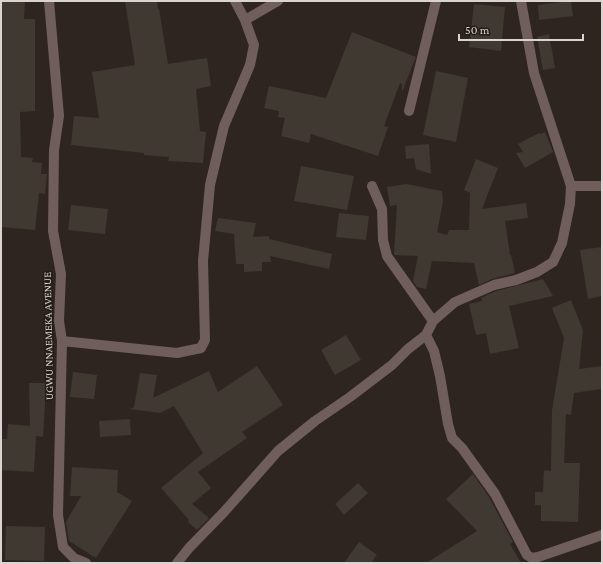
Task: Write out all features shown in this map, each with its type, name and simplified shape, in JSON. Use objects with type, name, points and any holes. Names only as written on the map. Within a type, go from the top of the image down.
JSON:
[{"type":"street","name":"UGWU NNAEMEKA AVENUE","points":[[49,1],[59,116],[54,150],[53,232],[61,274],[58,321],[62,341],[58,515],[64,547],[74,558],[86,563]]},
{"type":"street","points":[[62,341],[178,353],[201,348],[205,340],[203,261],[210,185],[224,126],[250,65],[254,45],[245,20],[235,1]]},
{"type":"street","points":[[245,20],[278,1]]},
{"type":"street","points":[[409,111],[436,1]]},
{"type":"street","points":[[177,563],[278,451],[315,421],[392,365],[408,349],[426,335],[432,321],[454,302],[494,285],[516,280],[537,272],[553,262],[562,243],[570,204],[571,186],[534,73],[522,1]]},
{"type":"street","points":[[372,186],[382,209],[383,240],[387,256],[432,321]]},
{"type":"street","points":[[571,186],[602,186]]},
{"type":"street","points":[[426,335],[434,351],[452,438],[462,448],[495,494],[527,555],[532,558],[538,558],[602,535]]},
{"type":"building","points":[[1,1],[25,1],[24,19],[35,19],[35,111],[20,112],[21,157],[33,158],[32,162],[42,163],[41,174],[47,174],[45,194],[39,193],[35,230],[1,227]]},
{"type":"building","points":[[125,1],[157,1],[168,64],[207,58],[211,86],[196,89],[200,131],[206,132],[203,163],[168,161],[169,157],[71,145],[74,116],[99,118],[92,72],[135,65]]},
{"type":"building","points":[[571,1],[573,16],[539,20],[538,5]]},
{"type":"building","points":[[474,4],[505,7],[501,51],[469,47]]},
{"type":"building","points":[[352,32],[416,57],[402,92],[402,84],[400,83],[384,126],[388,127],[378,156],[311,134],[309,143],[281,136],[285,118],[278,117],[279,111],[264,108],[269,86],[326,98]]},
{"type":"building","points":[[549,34],[555,68],[543,70],[537,37]]},
{"type":"building","points":[[436,71],[468,78],[456,142],[423,135]]},
{"type":"building","points":[[545,132],[553,152],[525,168],[516,153],[523,152],[518,144],[539,133]]},
{"type":"building","points":[[429,144],[431,174],[416,169],[414,158],[406,159],[405,146]]},
{"type":"building","points":[[476,159],[498,168],[482,209],[526,203],[528,218],[505,221],[510,255],[515,273],[492,279],[479,285],[474,263],[432,261],[426,289],[417,287],[413,281],[418,256],[394,255],[397,205],[390,206],[387,187],[406,184],[442,191],[443,202],[437,232],[447,235],[449,230],[469,230],[470,193],[464,190]]},
{"type":"building","points":[[301,166],[354,176],[347,210],[294,201]]},
{"type":"building","points":[[71,205],[108,209],[105,234],[68,230]]},
{"type":"building","points":[[339,213],[369,216],[366,240],[336,237]]},
{"type":"building","points":[[218,218],[256,223],[253,237],[269,236],[269,239],[332,254],[329,269],[270,256],[271,262],[262,262],[262,271],[244,272],[244,264],[236,264],[234,234],[215,231]]},
{"type":"building","points":[[602,247],[602,296],[588,299],[580,250]]},
{"type":"building","points":[[543,279],[553,296],[509,306],[519,348],[490,354],[486,333],[476,335],[469,304],[482,301],[481,298],[496,291]]},
{"type":"building","points":[[571,300],[583,330],[579,369],[602,366],[602,389],[574,393],[571,415],[566,414],[564,463],[580,463],[578,522],[541,521],[541,505],[535,505],[535,492],[543,492],[544,470],[551,471],[552,410],[564,338],[552,308]]},
{"type":"building","points":[[346,335],[361,360],[335,375],[321,350]]},
{"type":"building","points":[[257,366],[283,405],[242,432],[247,438],[198,472],[211,488],[192,504],[209,518],[197,530],[188,522],[189,520],[161,488],[203,453],[174,406],[160,413],[130,409],[134,407],[140,373],[157,375],[153,398],[209,371],[218,392]]},
{"type":"building","points":[[73,372],[97,375],[94,399],[70,397]]},
{"type":"building","points":[[29,383],[45,383],[43,437],[36,436],[34,472],[1,470],[1,439],[7,439],[8,424],[30,426]]},
{"type":"building","points":[[130,419],[131,435],[100,437],[99,421]]},
{"type":"building","points":[[72,467],[118,470],[117,492],[132,501],[96,558],[69,541],[66,522],[81,496],[70,496]]},
{"type":"building","points":[[473,474],[489,497],[513,542],[510,544],[521,563],[426,563],[477,531],[446,499]]},
{"type":"building","points":[[358,483],[368,493],[344,515],[335,504]]},
{"type":"building","points":[[6,526],[45,527],[44,561],[5,560]]},
{"type":"building","points":[[359,542],[377,555],[371,563],[344,563]]}]
